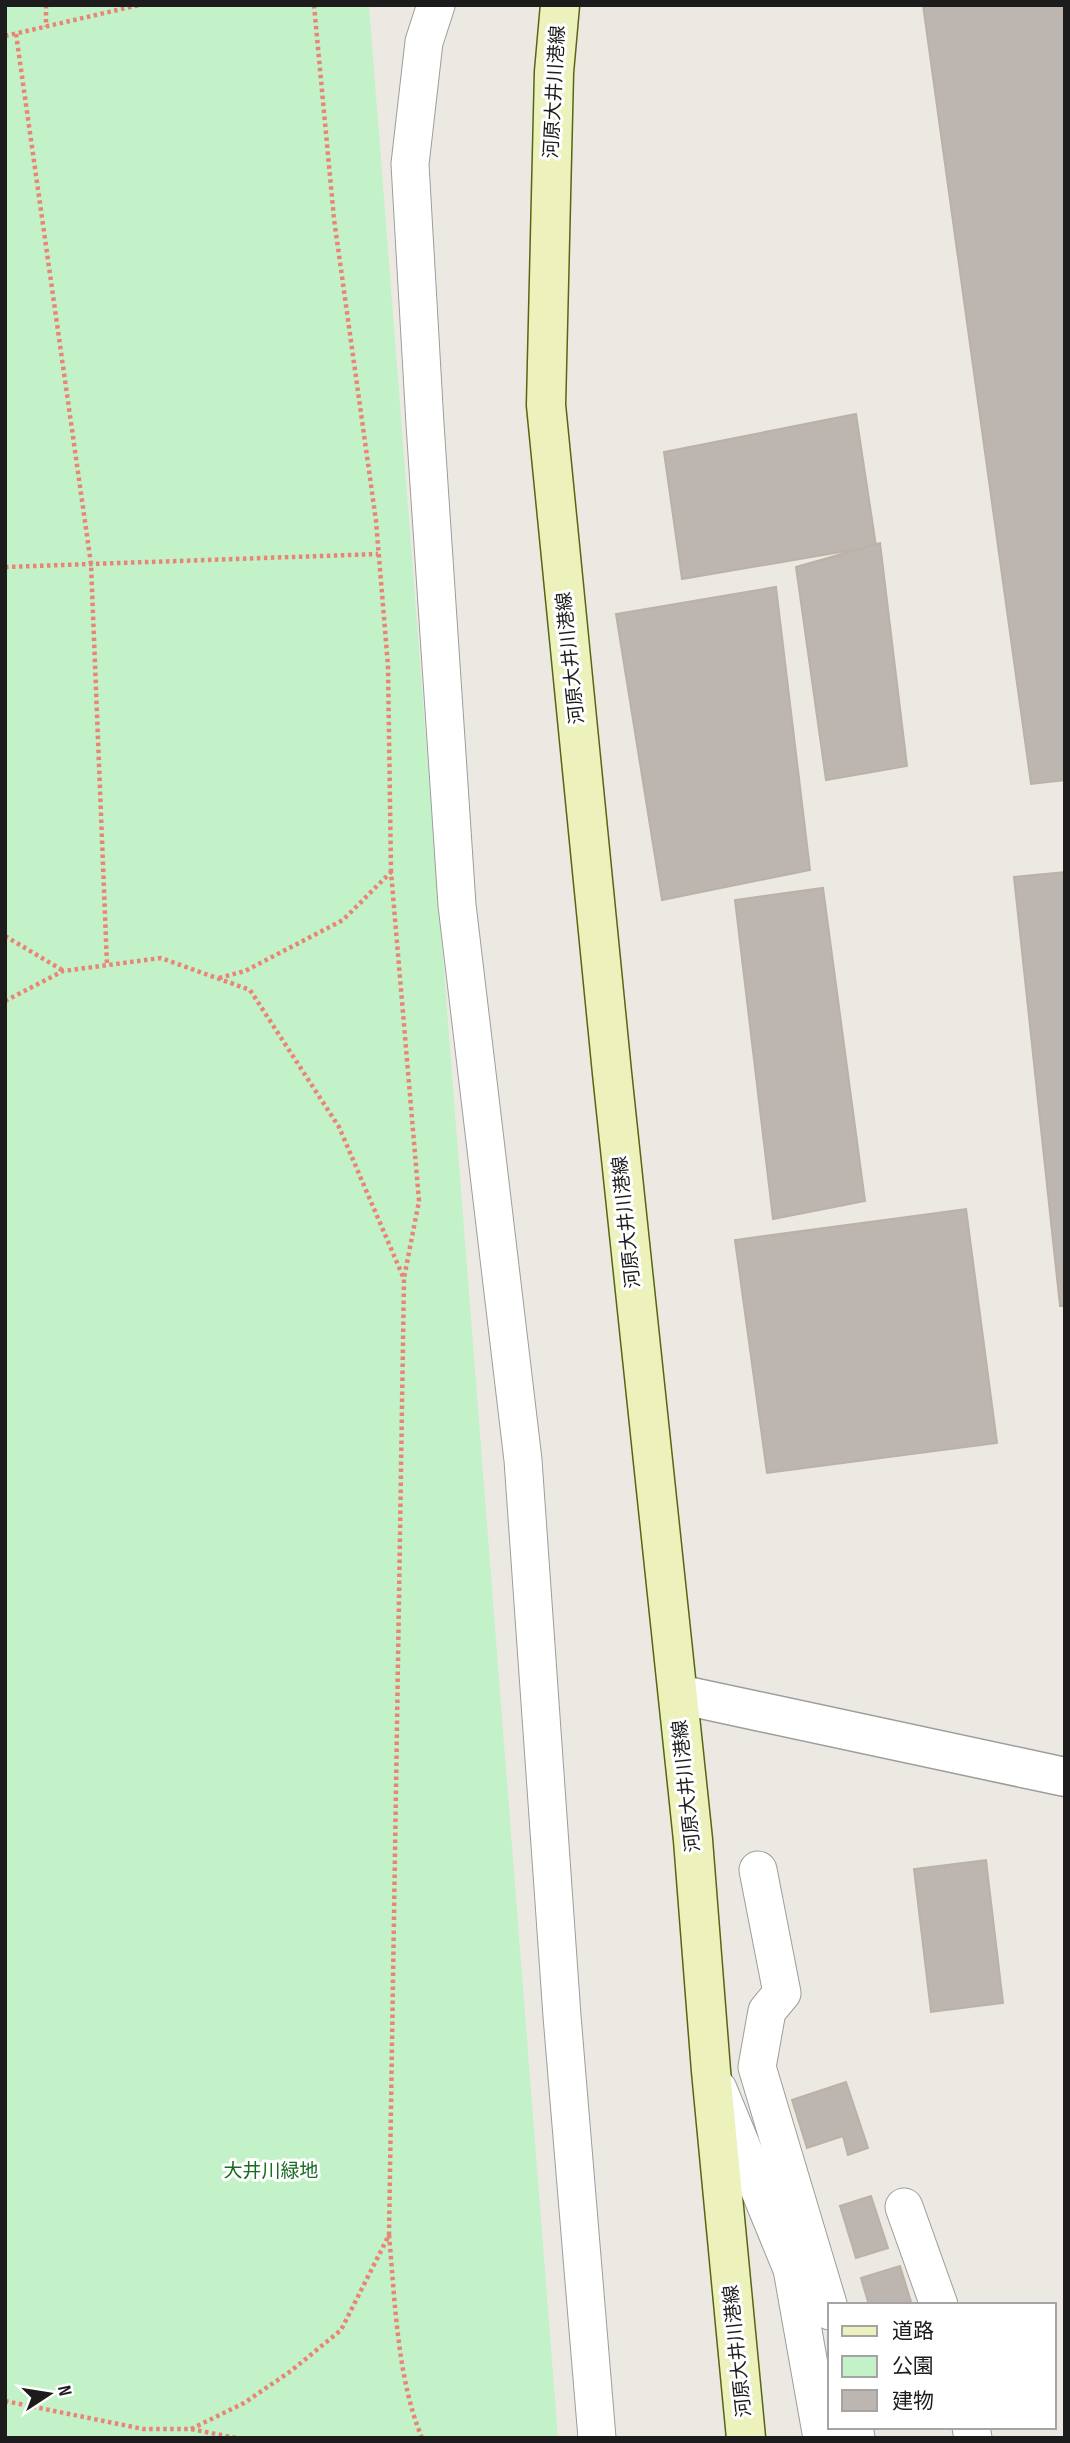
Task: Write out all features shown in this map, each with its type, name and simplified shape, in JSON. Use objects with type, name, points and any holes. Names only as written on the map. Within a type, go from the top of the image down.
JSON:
[{"type":"main road","name":"河原大井川港線","points":[[560,5],[554,72],[546,405],[614,1101],[693,1840],[711,2071],[746,2438]]},
{"type":"street","points":[[434,7],[424,41],[410,164],[430,506],[457,905],[523,1460],[562,2017],[597,2438]]},
{"type":"street","points":[[678,1694],[1065,1777]]},
{"type":"street","points":[[758,1870],[782,1993],[767,2011],[757,2067],[828,2304]]},
{"type":"street","points":[[711,2071],[792,2269],[822,2438]]},
{"type":"street","points":[[904,2207],[938,2303]]},
{"type":"path","points":[[46,5],[46,27]]},
{"type":"path","points":[[5,36],[139,5]]},
{"type":"path","points":[[314,5],[334,219],[376,521],[388,666],[391,872],[419,1201],[404,1279],[389,2235],[400,2344],[414,2418],[422,2438]]},
{"type":"path","points":[[16,34],[91,564],[107,965]]},
{"type":"path","points":[[5,567],[378,554]]},
{"type":"path","points":[[217,978],[245,971],[343,920],[391,872]]},
{"type":"path","points":[[5,936],[63,971]]},
{"type":"path","points":[[5,1000],[63,971],[160,958],[250,990],[339,1127],[404,1279]]},
{"type":"path","points":[[191,2429],[244,2403],[291,2371],[341,2330],[389,2235]]},
{"type":"path","points":[[5,2401],[143,2428],[191,2429],[236,2438]]},
{"type":"green space","name":"大井川緑地","points":[[5,5],[369,5],[558,2438],[5,2438]]},
{"type":"building","points":[[923,5],[1065,5],[1065,780],[1031,784]]},
{"type":"building","points":[[856,414],[876,546],[682,579],[664,452]]},
{"type":"building","points":[[880,543],[907,766],[826,780],[796,567]]},
{"type":"building","points":[[776,587],[810,870],[662,900],[616,614]]},
{"type":"building","points":[[1065,872],[1065,1306],[1060,1306],[1014,877]]},
{"type":"building","points":[[823,888],[865,1201],[773,1219],[735,900]]},
{"type":"building","points":[[966,1209],[997,1443],[767,1473],[735,1240]]},
{"type":"building","points":[[986,1860],[1003,2003],[931,2012],[914,1869]]},
{"type":"building","points":[[846,2082],[868,2148],[848,2155],[843,2136],[807,2148],[792,2100]]},
{"type":"building","points":[[871,2196],[888,2248],[856,2258],[840,2206]]},
{"type":"building","points":[[900,2266],[911,2303],[868,2303],[861,2278]]}]
